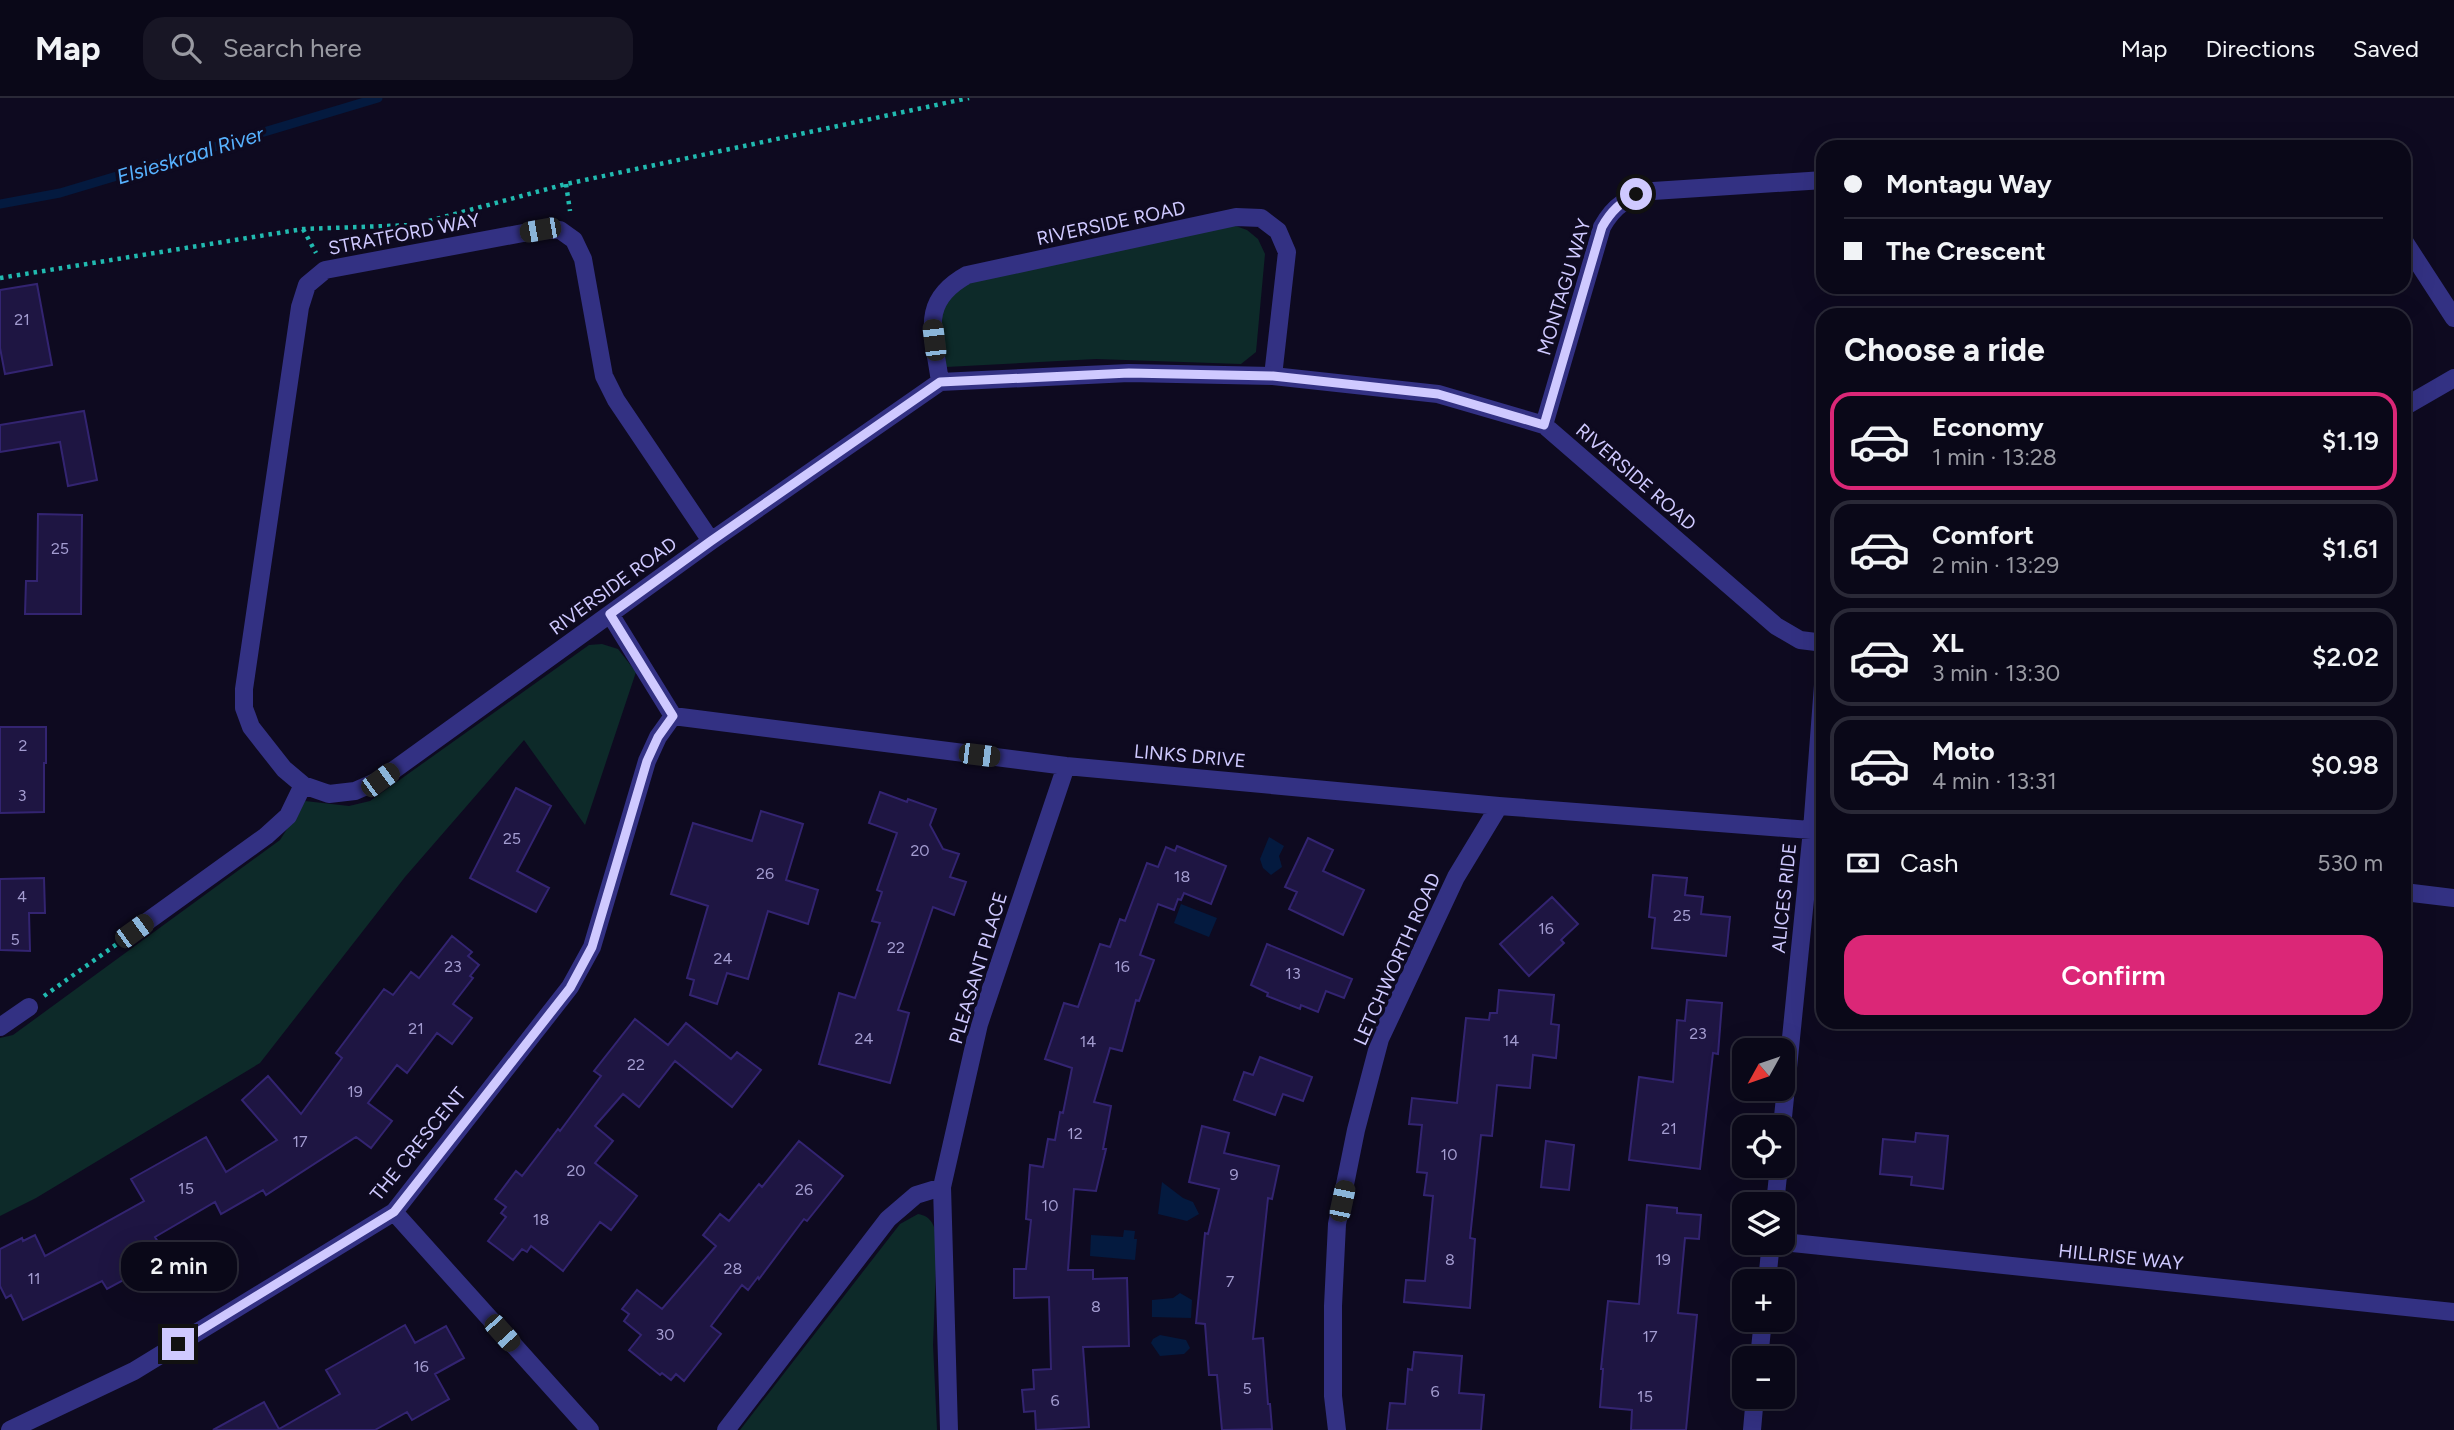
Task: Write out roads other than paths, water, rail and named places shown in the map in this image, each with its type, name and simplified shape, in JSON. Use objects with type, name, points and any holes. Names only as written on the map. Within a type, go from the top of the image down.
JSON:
[{"type":"street","name":"MONTAGU WAY","points":[[1544,425],[1602,227],[1621,202],[1636,194],[1653,191],[1816,181]]},
{"type":"street","name":"RIVERSIDE ROAD","points":[[940,382],[932,318],[937,301],[950,285],[967,275],[1236,217],[1261,218],[1278,231],[1287,252],[1273,376]]},
{"type":"street","name":"STRATFORD WAY","points":[[303,785],[284,769],[251,727],[244,708],[244,689],[300,307],[307,285],[325,270],[540,230],[560,230],[574,240],[583,259],[604,376],[616,400],[711,541]]},
{"type":"street","points":[[2411,252],[2454,318]]},
{"type":"street","name":"RIVERSIDE ROAD","points":[[303,785],[329,794],[355,791],[380,780],[711,541],[940,382],[1129,373],[1273,376],[1438,394],[1544,425],[1776,626],[1800,640],[1816,642]]},
{"type":"street","points":[[2411,403],[2454,378]]},
{"type":"street","points":[[610,614],[673,716]]},
{"type":"street","name":"LINKS DRIVE","points":[[673,716],[1066,766],[1499,806],[1816,830]]},
{"type":"street","name":"THE CRESCENT","points":[[10,1430],[134,1371],[394,1212],[570,988],[582,969],[592,947],[647,761],[658,737],[673,716]]},
{"type":"street","name":"PLEASANT PLACE","points":[[949,1430],[942,1186],[979,1024],[1066,766]]},
{"type":"street","points":[[134,931],[266,836],[288,816],[303,785]]},
{"type":"street","name":"LETCHWORTH ROAD","points":[[1337,1430],[1333,1396],[1337,1224],[1356,1130],[1380,1039],[1456,877],[1499,806]]},
{"type":"street","name":"ALICES RIDE","points":[[1783,1115],[1816,846]]},
{"type":"street","points":[[2411,893],[2454,898]]},
{"type":"street","points":[[0,1027],[29,1007]]},
{"type":"street","points":[[726,1430],[888,1219],[916,1195],[942,1186]]},
{"type":"street","points":[[394,1212],[590,1430]]},
{"type":"street","name":"HILLRISE WAY","points":[[1795,1243],[2454,1312]]},
{"type":"street","points":[[1752,1430],[1754,1409]]},
{"type":"water","points":[[1269,837],[1284,846],[1279,856],[1282,867],[1271,875],[1263,868],[1260,859]]},
{"type":"water","points":[[1181,904],[1217,918],[1209,937],[1174,923]]},
{"type":"water","points":[[1162,1182],[1193,1202],[1199,1214],[1187,1221],[1158,1214]]},
{"type":"water","points":[[1124,1230],[1135,1231],[1135,1260],[1090,1256],[1091,1235],[1123,1237]]},
{"type":"water","points":[[1180,1293],[1192,1300],[1191,1318],[1152,1317],[1152,1300],[1173,1298]]},
{"type":"water","points":[[1160,1335],[1186,1340],[1190,1348],[1184,1354],[1160,1356],[1151,1343]]},
{"type":"waterway","name":"Elsieskraal River","points":[[0,204],[60,193],[378,98]]}]
